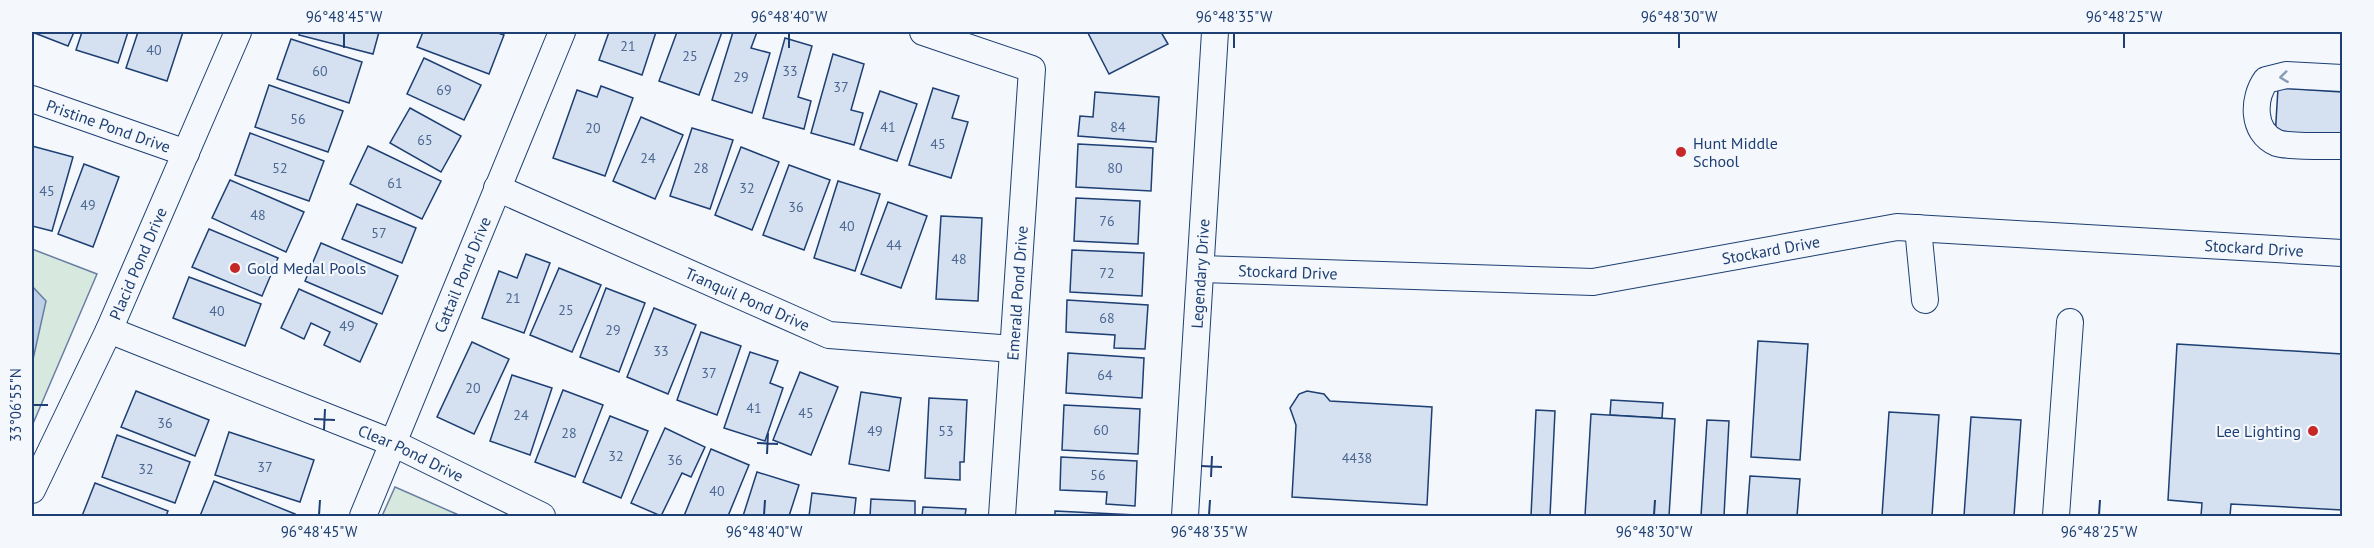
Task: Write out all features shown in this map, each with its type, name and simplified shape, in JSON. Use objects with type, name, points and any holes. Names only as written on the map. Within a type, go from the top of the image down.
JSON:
[{"type":"street","name":"Placid Pond Drive","points":[[32,490],[109,330],[238,32]]},
{"type":"street","name":"Cattail Pond Drive","points":[[363,516],[562,32]]},
{"type":"street","name":"Emerald Pond Drive","points":[[923,32],[1032,69],[1002,516]]},
{"type":"street","name":"Legendary Drive","points":[[1185,516],[1215,32]]},
{"type":"street","points":[[2343,78],[2286,75],[2266,80],[2257,93],[2256,108],[2260,127],[2277,143],[2343,146]]},
{"type":"street","name":"Pristine Pond Drive","points":[[32,99],[186,153]]},
{"type":"street","name":"Tranquil Pond Drive","points":[[497,188],[829,335],[1013,349]]},
{"type":"street","name":"Stockard Drive","points":[[1201,268],[1593,282],[1897,227],[2343,253]]},
{"type":"street","points":[[1918,228],[1925,300]]},
{"type":"street","points":[[2056,516],[2070,322]]},
{"type":"street","name":"Clear Pond Drive","points":[[109,330],[393,443],[542,516]]},
{"type":"shaded area","points":[[32,249],[97,274],[32,426]]},
{"type":"shaded area","points":[[395,487],[461,516],[382,516]]},
{"type":"water","points":[[32,286],[46,301],[32,364]]},
{"type":"building","points":[[32,32],[74,32],[68,46]]},
{"type":"building","points":[[82,32],[128,32],[118,63],[76,50]]},
{"type":"building","points":[[138,32],[183,32],[167,81],[126,68]]},
{"type":"building","points":[[300,32],[379,32],[373,54],[299,35]]},
{"type":"building","points":[[423,32],[495,32],[504,35],[489,74],[417,47]]},
{"type":"building","points":[[609,32],[656,32],[642,75],[599,60]]},
{"type":"building","points":[[677,32],[722,32],[699,95],[659,81]]},
{"type":"building","points":[[733,32],[757,32],[751,48],[770,53],[752,113],[712,100]]},
{"type":"building","points":[[1161,32],[1168,44],[1109,74],[1088,33]]},
{"type":"building","points":[[785,38],[812,46],[798,97],[811,101],[804,129],[763,118]]},
{"type":"building","points":[[291,39],[362,62],[349,103],[277,79]]},
{"type":"building","points":[[833,54],[864,64],[851,110],[863,113],[854,145],[811,133]]},
{"type":"building","points":[[424,58],[481,85],[464,120],[407,94]]},
{"type":"building","points":[[269,85],[343,111],[328,152],[255,127]]},
{"type":"building","points":[[601,86],[633,98],[605,176],[553,158],[577,90],[597,97]]},
{"type":"building","points":[[933,88],[959,96],[952,118],[968,122],[951,178],[909,165]]},
{"type":"building","points":[[2278,88],[2342,92],[2342,142],[2275,138]]},
{"type":"building","points":[[880,91],[917,104],[897,161],[860,149]]},
{"type":"building","points":[[1095,92],[1159,97],[1156,142],[1078,136],[1080,116],[1093,117]]},
{"type":"building","points":[[410,108],[461,136],[441,172],[390,143]]},
{"type":"building","points":[[641,117],[683,135],[655,199],[613,181]]},
{"type":"building","points":[[692,128],[733,140],[710,209],[670,196]]},
{"type":"building","points":[[250,133],[324,161],[309,201],[235,175]]},
{"type":"building","points":[[1078,144],[1153,148],[1151,191],[1076,187]]},
{"type":"building","points":[[32,146],[73,157],[52,231],[32,226]]},
{"type":"building","points":[[368,146],[441,181],[422,219],[350,184]]},
{"type":"building","points":[[741,147],[779,162],[752,230],[715,215]]},
{"type":"building","points":[[84,164],[119,177],[93,247],[58,234]]},
{"type":"building","points":[[789,165],[830,180],[804,250],[763,235]]},
{"type":"building","points":[[230,180],[304,212],[286,252],[212,218]]},
{"type":"building","points":[[838,181],[880,194],[855,271],[814,258]]},
{"type":"building","points":[[1076,198],[1140,201],[1138,244],[1074,241]]},
{"type":"building","points":[[888,202],[927,216],[901,288],[861,274]]},
{"type":"building","points":[[357,204],[416,228],[402,263],[342,239]]},
{"type":"building","points":[[941,216],[982,218],[978,301],[936,299]]},
{"type":"building","points":[[209,229],[278,258],[262,296],[192,267]]},
{"type":"building","points":[[321,243],[398,276],[382,314],[305,281]]},
{"type":"building","points":[[1072,250],[1144,253],[1142,296],[1070,292]]},
{"type":"building","points":[[526,254],[550,263],[524,333],[482,318],[499,271],[517,278]]},
{"type":"building","points":[[559,268],[601,285],[572,352],[530,335]]},
{"type":"building","points":[[189,277],[261,304],[245,346],[173,318]]},
{"type":"building","points":[[606,288],[645,303],[619,372],[580,357]]},
{"type":"building","points":[[299,289],[377,324],[360,362],[324,345],[330,332],[311,323],[304,339],[281,328]]},
{"type":"building","points":[[1067,300],[1148,305],[1145,349],[1114,348],[1115,335],[1066,332]]},
{"type":"building","points":[[654,308],[696,325],[668,394],[627,377]]},
{"type":"building","points":[[701,332],[741,346],[717,415],[677,400]]},
{"type":"building","points":[[1758,341],[1808,344],[1800,460],[1751,457]]},
{"type":"building","points":[[472,342],[509,359],[474,434],[437,417]]},
{"type":"building","points":[[2177,344],[2342,354],[2342,510],[2231,504],[2230,516],[2201,516],[2202,503],[2168,500]]},
{"type":"building","points":[[750,352],[778,361],[770,383],[783,388],[765,441],[724,428]]},
{"type":"building","points":[[1068,353],[1144,358],[1142,398],[1066,393]]},
{"type":"building","points":[[800,372],[838,387],[811,455],[773,440]]},
{"type":"building","points":[[512,375],[552,388],[530,455],[490,441]]},
{"type":"building","points":[[563,390],[603,405],[575,477],[535,462]]},
{"type":"building","points":[[136,391],[209,420],[195,456],[121,427]]},
{"type":"building","points":[[1307,391],[1324,394],[1330,401],[1432,407],[1427,505],[1292,497],[1296,425],[1290,408],[1299,394]]},
{"type":"building","points":[[861,392],[901,398],[889,471],[849,464]]},
{"type":"building","points":[[929,398],[967,400],[964,462],[960,462],[960,480],[925,478]]},
{"type":"building","points":[[1611,400],[1663,403],[1662,418],[1610,415]]},
{"type":"building","points":[[1064,405],[1140,409],[1138,454],[1062,450]]},
{"type":"building","points":[[1536,410],[1555,411],[1550,516],[1531,516]]},
{"type":"building","points":[[1889,412],[1939,415],[1932,516],[1882,516]]},
{"type":"building","points":[[1591,414],[1675,419],[1669,516],[1585,516]]},
{"type":"building","points":[[610,416],[648,431],[621,498],[583,482]]},
{"type":"building","points":[[1971,417],[2021,420],[2014,516],[1964,516]]},
{"type":"building","points":[[1707,420],[1729,421],[1724,516],[1701,516]]},
{"type":"building","points":[[665,428],[705,447],[691,477],[682,473],[661,516],[631,503]]},
{"type":"building","points":[[229,432],[314,460],[300,502],[215,475]]},
{"type":"building","points":[[117,435],[190,462],[175,503],[102,477]]},
{"type":"building","points":[[711,449],[749,465],[728,516],[684,516]]},
{"type":"building","points":[[1061,457],[1137,461],[1135,506],[1106,504],[1107,492],[1060,490]]},
{"type":"building","points":[[757,472],[799,485],[789,516],[743,516]]},
{"type":"building","points":[[1750,476],[1800,479],[1797,516],[1747,516]]},
{"type":"building","points":[[214,481],[295,514],[294,516],[200,516]]},
{"type":"building","points":[[95,483],[168,511],[166,516],[82,516]]},
{"type":"building","points":[[812,493],[856,498],[854,516],[809,516]]},
{"type":"building","points":[[871,499],[915,501],[915,516],[870,516]]},
{"type":"building","points":[[923,507],[966,509],[965,516],[922,516]]},
{"type":"building","points":[[1055,511],[1135,515],[1055,516]]},
{"type":"place","name":"Hunt Middle School","points":[[1681,152]]},
{"type":"place","name":"Gold Medal Pools","points":[[235,268]]},
{"type":"place","name":"Lee Lighting","points":[[2313,431]]}]
